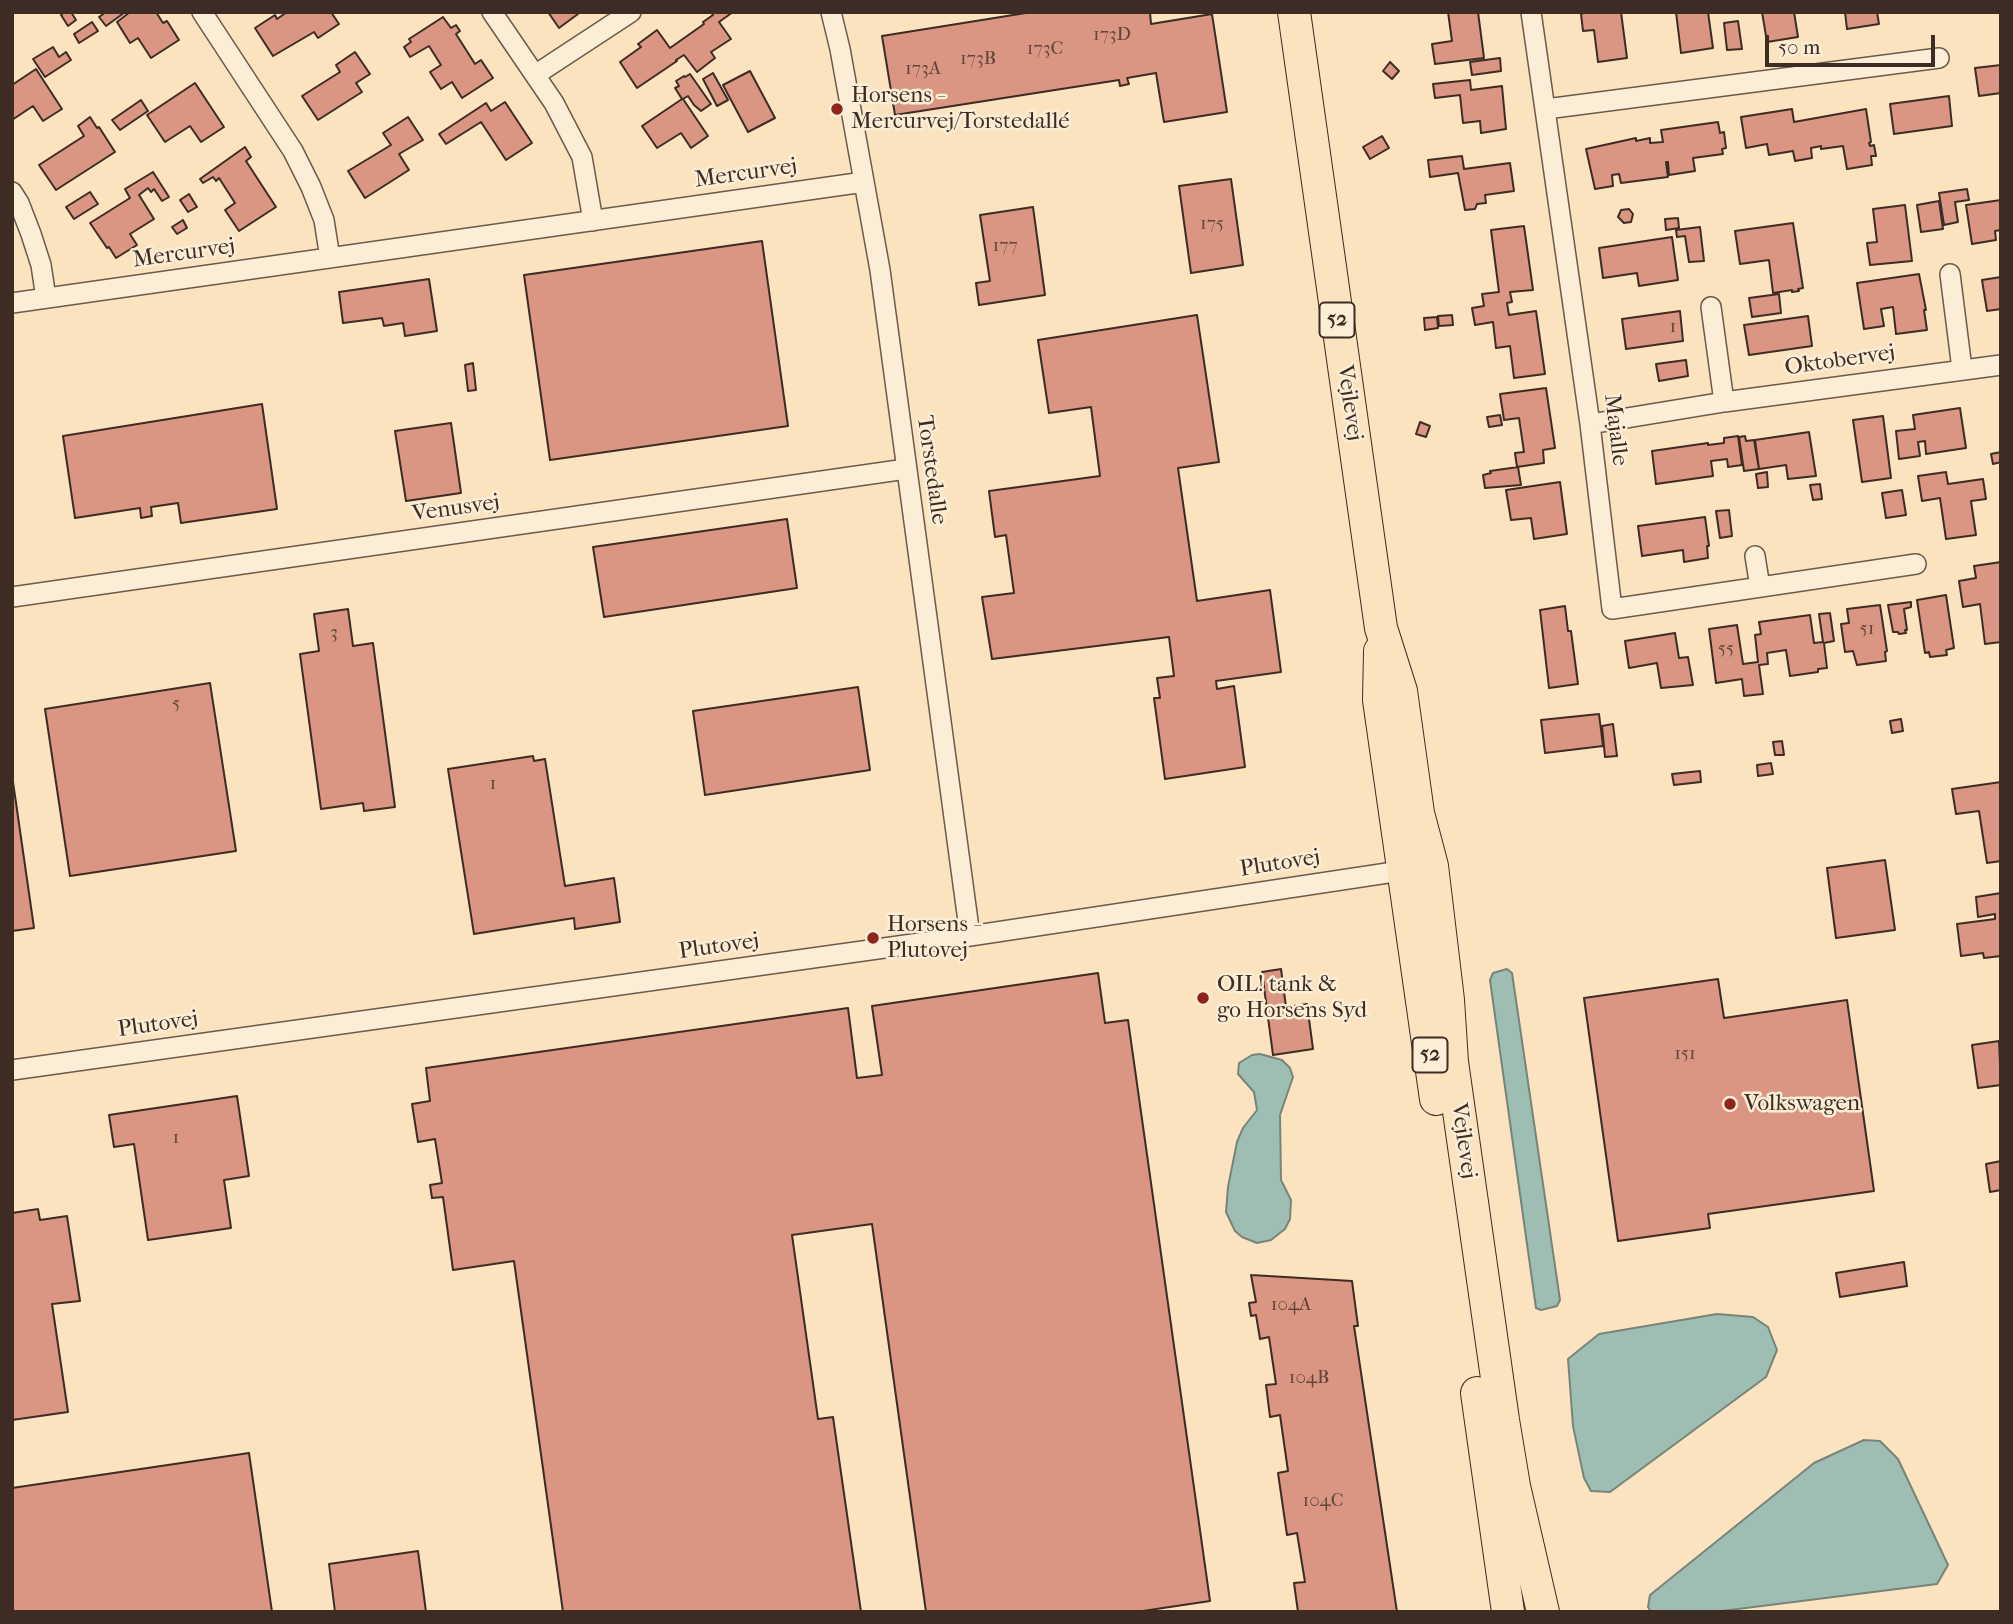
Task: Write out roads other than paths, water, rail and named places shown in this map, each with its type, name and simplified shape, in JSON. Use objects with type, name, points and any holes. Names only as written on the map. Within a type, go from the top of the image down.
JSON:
[{"type":"main road","name":"Vejlevej","points":[[1294,12],[1381,628],[1379,700],[1448,1000],[1452,1062],[1503,1420],[1514,1486],[1543,1612]]},
{"type":"main road","name":"Vejlevej","points":[[1418,868],[1473,1367],[1508,1612]]},
{"type":"main road","points":[[1473,1367],[1506,1508],[1525,1612]]},
{"type":"street","points":[[202,12],[293,151],[324,220],[330,258]]},
{"type":"street","points":[[492,12],[554,103],[582,157],[593,221]]},
{"type":"street","points":[[535,75],[631,12]]},
{"type":"street","name":"Torstedalle","points":[[831,12],[880,270],[970,936]]},
{"type":"street","name":"Majalle","points":[[1531,12],[1590,424],[1612,609],[1916,564]]},
{"type":"street","points":[[1546,109],[1939,58]]},
{"type":"street","name":"Mercurvej","points":[[12,303],[864,182]]},
{"type":"street","points":[[12,192],[32,234],[41,265],[46,298]]},
{"type":"street","points":[[1950,274],[1962,369]]},
{"type":"street","points":[[1711,307],[1724,402]]},
{"type":"street","name":"Oktobervej","points":[[1590,424],[1724,402],[2001,365]]},
{"type":"street","name":"Venusvej","points":[[12,597],[906,469]]},
{"type":"street","points":[[1755,556],[1760,587]]},
{"type":"street","name":"Plutovej","points":[[12,1070],[970,936],[1418,868]]},
{"type":"water","points":[[1507,969],[1512,973],[1560,1300],[1557,1306],[1541,1310],[1536,1308],[1490,980],[1493,973]]},
{"type":"water","points":[[1260,1054],[1282,1060],[1290,1068],[1293,1077],[1280,1115],[1281,1180],[1291,1200],[1290,1219],[1285,1229],[1271,1240],[1257,1243],[1235,1231],[1226,1212],[1237,1142],[1243,1128],[1257,1110],[1254,1092],[1238,1074],[1239,1063],[1252,1055]]},
{"type":"water","points":[[1717,1314],[1753,1317],[1768,1327],[1777,1350],[1766,1377],[1610,1492],[1591,1491],[1584,1478],[1573,1426],[1568,1359],[1599,1334]]},
{"type":"water","points":[[1864,1440],[1880,1441],[1898,1459],[1948,1565],[1937,1584],[1714,1612],[1651,1612],[1648,1607],[1650,1595],[1814,1463]]},
{"type":"place","name":"Horsens - Mercurvej/Torstedallé","points":[[837,109]]},
{"type":"place","name":"Horsens - Plutovej","points":[[873,938]]},
{"type":"place","name":"OIL! tank & go Horsens Syd","points":[[1203,998]]},
{"type":"place","name":"Volkswagen","points":[[1730,1104]]}]
